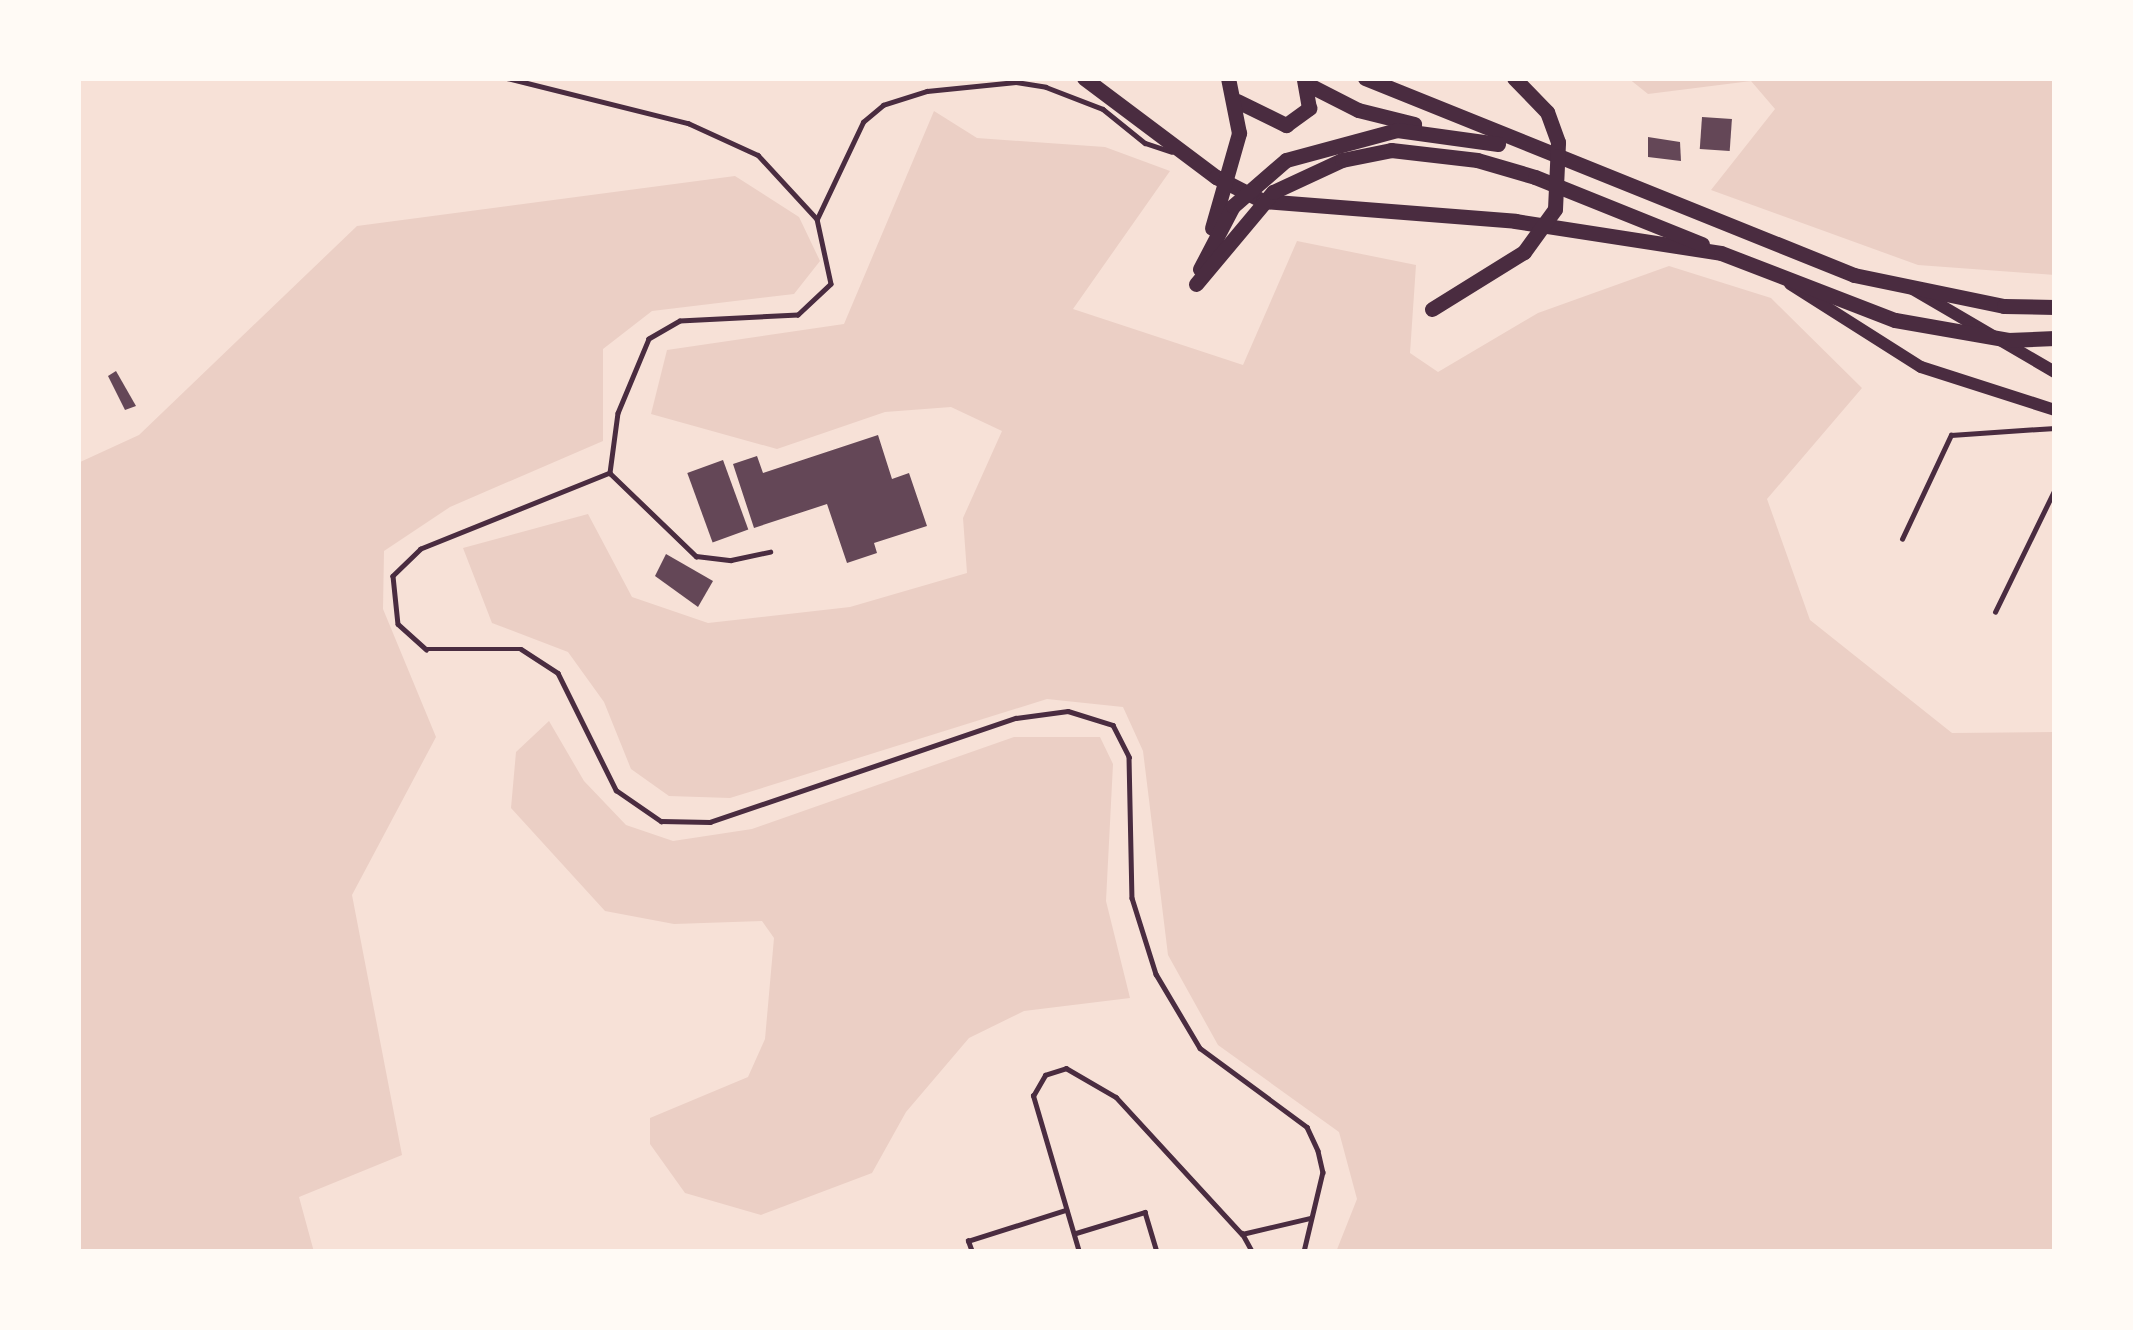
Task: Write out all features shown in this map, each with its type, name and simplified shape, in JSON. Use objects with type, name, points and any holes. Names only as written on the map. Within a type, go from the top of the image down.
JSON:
[{"type":"main road","points":[[1084,78],[1216,177],[1262,201],[1311,211],[1515,221],[1721,253]]},
{"type":"main road","points":[[1228,78],[1237,101],[1235,155],[1196,284],[1273,192],[1342,160],[1391,150],[1477,160],[1535,177],[1895,320],[2008,340],[2055,338]]},
{"type":"main road","points":[[1365,78],[1530,151],[1854,275],[2055,307]]},
{"type":"main road","points":[[1432,309],[1524,252],[1555,209],[1561,178],[1547,112],[1514,78]]},
{"type":"main road","points":[[1237,101],[1286,125],[1310,108],[1305,81]]},
{"type":"main road","points":[[1305,81],[1358,110],[1530,151]]},
{"type":"main road","points":[[1208,243],[1233,206],[1286,160],[1360,136],[1440,131]]},
{"type":"street","points":[[1779,276],[1921,367],[2055,410]]},
{"type":"street","points":[[1910,287],[2055,372]]},
{"type":"lane","points":[[507,78],[688,123],[758,155],[817,219],[833,263],[818,302],[798,315],[680,321],[649,339],[631,367],[610,473]]},
{"type":"lane","points":[[817,219],[862,122],[883,105],[927,91],[1016,82],[1046,87],[1103,109],[1145,143],[1195,160]]},
{"type":"lane","points":[[1902,539],[1951,435],[2055,428]]},
{"type":"lane","points":[[610,473],[696,556],[731,560],[770,552]]},
{"type":"lane","points":[[610,473],[421,548],[393,576],[398,624],[427,649],[521,649],[558,673],[616,790],[661,821],[710,822],[1016,718],[1068,710],[1113,725],[1129,757],[1132,898],[1156,974],[1200,1048],[1307,1127],[1323,1172],[1304,1252]]},
{"type":"lane","points":[[1995,612],[2055,489]]},
{"type":"lane","points":[[1079,1252],[1033,1096],[1045,1075],[1066,1068],[1115,1097],[1242,1234],[1252,1252]]},
{"type":"lane","points":[[972,1252],[968,1240],[1068,1209]]},
{"type":"lane","points":[[1074,1234],[1145,1212],[1157,1252]]},
{"type":"lane","points":[[1242,1234],[1310,1219]]},
{"type":"shaded area","points":[[1628,78],[2055,78],[2055,275],[1918,265],[1711,190],[1775,109],[1751,81],[1648,94]]},
{"type":"shaded area","points":[[934,111],[977,138],[1105,147],[1170,171],[1073,309],[1243,365],[1297,241],[1416,265],[1410,353],[1438,372],[1538,313],[1669,266],[1771,298],[1862,388],[1767,499],[1810,620],[1952,733],[2055,732],[2055,1252],[1336,1252],[1357,1199],[1339,1132],[1218,1045],[1168,955],[1143,751],[1123,707],[1047,699],[730,798],[669,796],[631,769],[604,702],[568,652],[492,623],[463,548],[588,514],[632,597],[708,623],[850,607],[967,573],[963,518],[1002,431],[951,407],[885,412],[777,449],[651,414],[667,350],[844,324]]},
{"type":"shaded area","points":[[735,176],[799,217],[820,261],[794,294],[652,311],[603,349],[603,441],[450,507],[384,551],[383,609],[436,737],[352,895],[402,1155],[299,1197],[314,1252],[78,1252],[78,463],[139,435],[357,226]]},
{"type":"shaded area","points":[[549,721],[584,781],[626,825],[673,841],[752,829],[1014,737],[1100,737],[1113,764],[1106,901],[1130,998],[1024,1011],[969,1038],[906,1112],[872,1173],[761,1215],[685,1193],[650,1144],[650,1118],[748,1077],[765,1039],[774,938],[762,921],[674,924],[605,911],[511,808],[516,752]]},
{"type":"building","points":[[1702,117],[1732,119],[1730,151],[1700,149]]},
{"type":"building","points":[[1648,137],[1680,142],[1681,161],[1648,157]]},
{"type":"building","points":[[116,371],[136,406],[125,410],[108,376]]},
{"type":"building","points":[[878,435],[892,479],[909,473],[927,526],[874,543],[877,553],[847,563],[827,504],[754,528],[733,464],[757,456],[763,473]]},
{"type":"building","points":[[723,460],[748,530],[713,543],[687,473]]},
{"type":"building","points":[[666,554],[713,581],[698,607],[655,576]]}]
